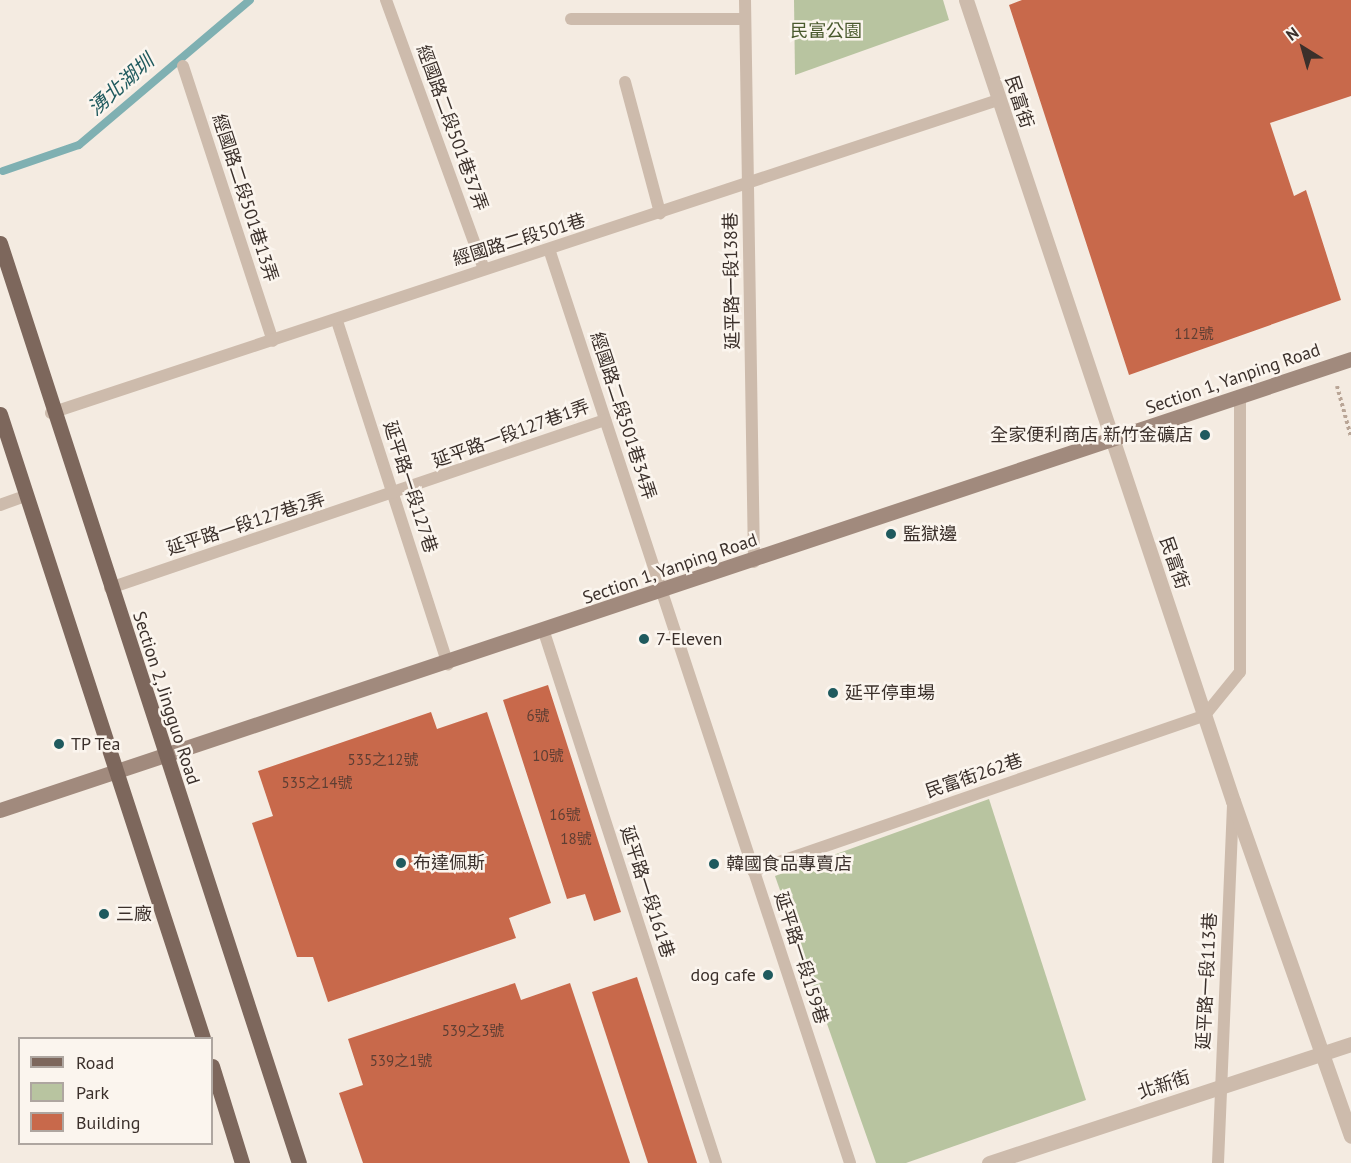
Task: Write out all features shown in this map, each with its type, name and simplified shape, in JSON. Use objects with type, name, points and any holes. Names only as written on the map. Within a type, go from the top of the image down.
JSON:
[{"type":"main road","name":"Section 2, Jingguo Road","points":[[0,243],[51,413],[299,1163]]},
{"type":"main road","points":[[0,414],[25,496],[119,773],[203,1037]]},
{"type":"main road","points":[[213,1069],[242,1163]]},
{"type":"street","name":"民富街","points":[[966,0],[1111,441],[1233,801],[1351,1136]]},
{"type":"street","name":"Section 1, Yanping Road","points":[[0,810],[165,759],[448,665],[1240,399],[1351,359]]},
{"type":"street","name":"北新街","points":[[989,1163],[1351,1044]]},
{"type":"lane","name":"經國路二段501巷37弄","points":[[386,0],[484,269]]},
{"type":"lane","name":"延平路一段138巷","points":[[745,0],[754,562]]},
{"type":"lane","points":[[571,19],[745,19]]},
{"type":"lane","name":"經國路二段501巷13弄","points":[[183,66],[273,341]]},
{"type":"lane","points":[[625,82],[660,213]]},
{"type":"lane","name":"經國路二段501巷","points":[[51,413],[336,321],[484,269],[550,252],[749,182],[998,100]]},
{"type":"lane","name":"經國路二段501巷34弄","points":[[550,252],[662,593]]},
{"type":"lane","name":"延平路一段127巷","points":[[336,321],[448,665]]},
{"type":"lane","points":[[1205,715],[1240,672],[1240,399]]},
{"type":"lane","name":"延平路一段127巷1弄","points":[[394,495],[605,420]]},
{"type":"lane","name":"延平路一段127巷2弄","points":[[110,588],[394,495]]},
{"type":"lane","points":[[0,505],[25,496]]},
{"type":"lane","name":"延平路一段159巷","points":[[662,593],[850,1163]]},
{"type":"lane","name":"延平路一段161巷","points":[[544,632],[716,1163]]},
{"type":"lane","name":"民富街262巷","points":[[753,871],[1205,715]]},
{"type":"lane","name":"延平路一段113巷","points":[[1218,1163],[1233,801]]},
{"type":"path","points":[[1333,365],[1351,437]]},
{"type":"green space","name":"民富公園","points":[[794,0],[943,0],[949,20],[795,75]]},
{"type":"green space","points":[[989,799],[1086,1100],[906,1163],[876,1163],[775,876]]},
{"type":"building","points":[[1022,0],[1351,0],[1351,96],[1270,123],[1294,196],[1306,190],[1341,300],[1129,375],[1009,5]]},
{"type":"building","points":[[548,685],[621,912],[594,921],[585,894],[567,899],[503,700]]},
{"type":"building","name":"布達佩斯","points":[[431,712],[437,729],[487,712],[551,903],[509,918],[516,938],[328,1002],[313,957],[297,957],[252,823],[273,816],[258,771]]},
{"type":"building","points":[[637,977],[697,1163],[648,1163],[592,992]]},
{"type":"building","points":[[515,983],[521,1000],[570,983],[630,1163],[363,1163],[339,1093],[363,1085],[348,1039]]},
{"type":"waterway","name":"湧北湖圳","points":[[3,171],[79,145],[250,0]]},
{"type":"place","name":"全家便利商店 新竹金礦店","points":[[1205,435]]},
{"type":"place","name":"監獄邊","points":[[891,534]]},
{"type":"place","name":"7-Eleven","points":[[644,639]]},
{"type":"place","name":"延平停車場","points":[[833,693]]},
{"type":"place","name":"TP Tea","points":[[59,744]]},
{"type":"place","name":"布達佩斯","points":[[401,863]]},
{"type":"place","name":"韓國食品專賣店","points":[[714,864]]},
{"type":"place","name":"三廠","points":[[104,914]]},
{"type":"place","name":"dog cafe","points":[[768,975]]}]
